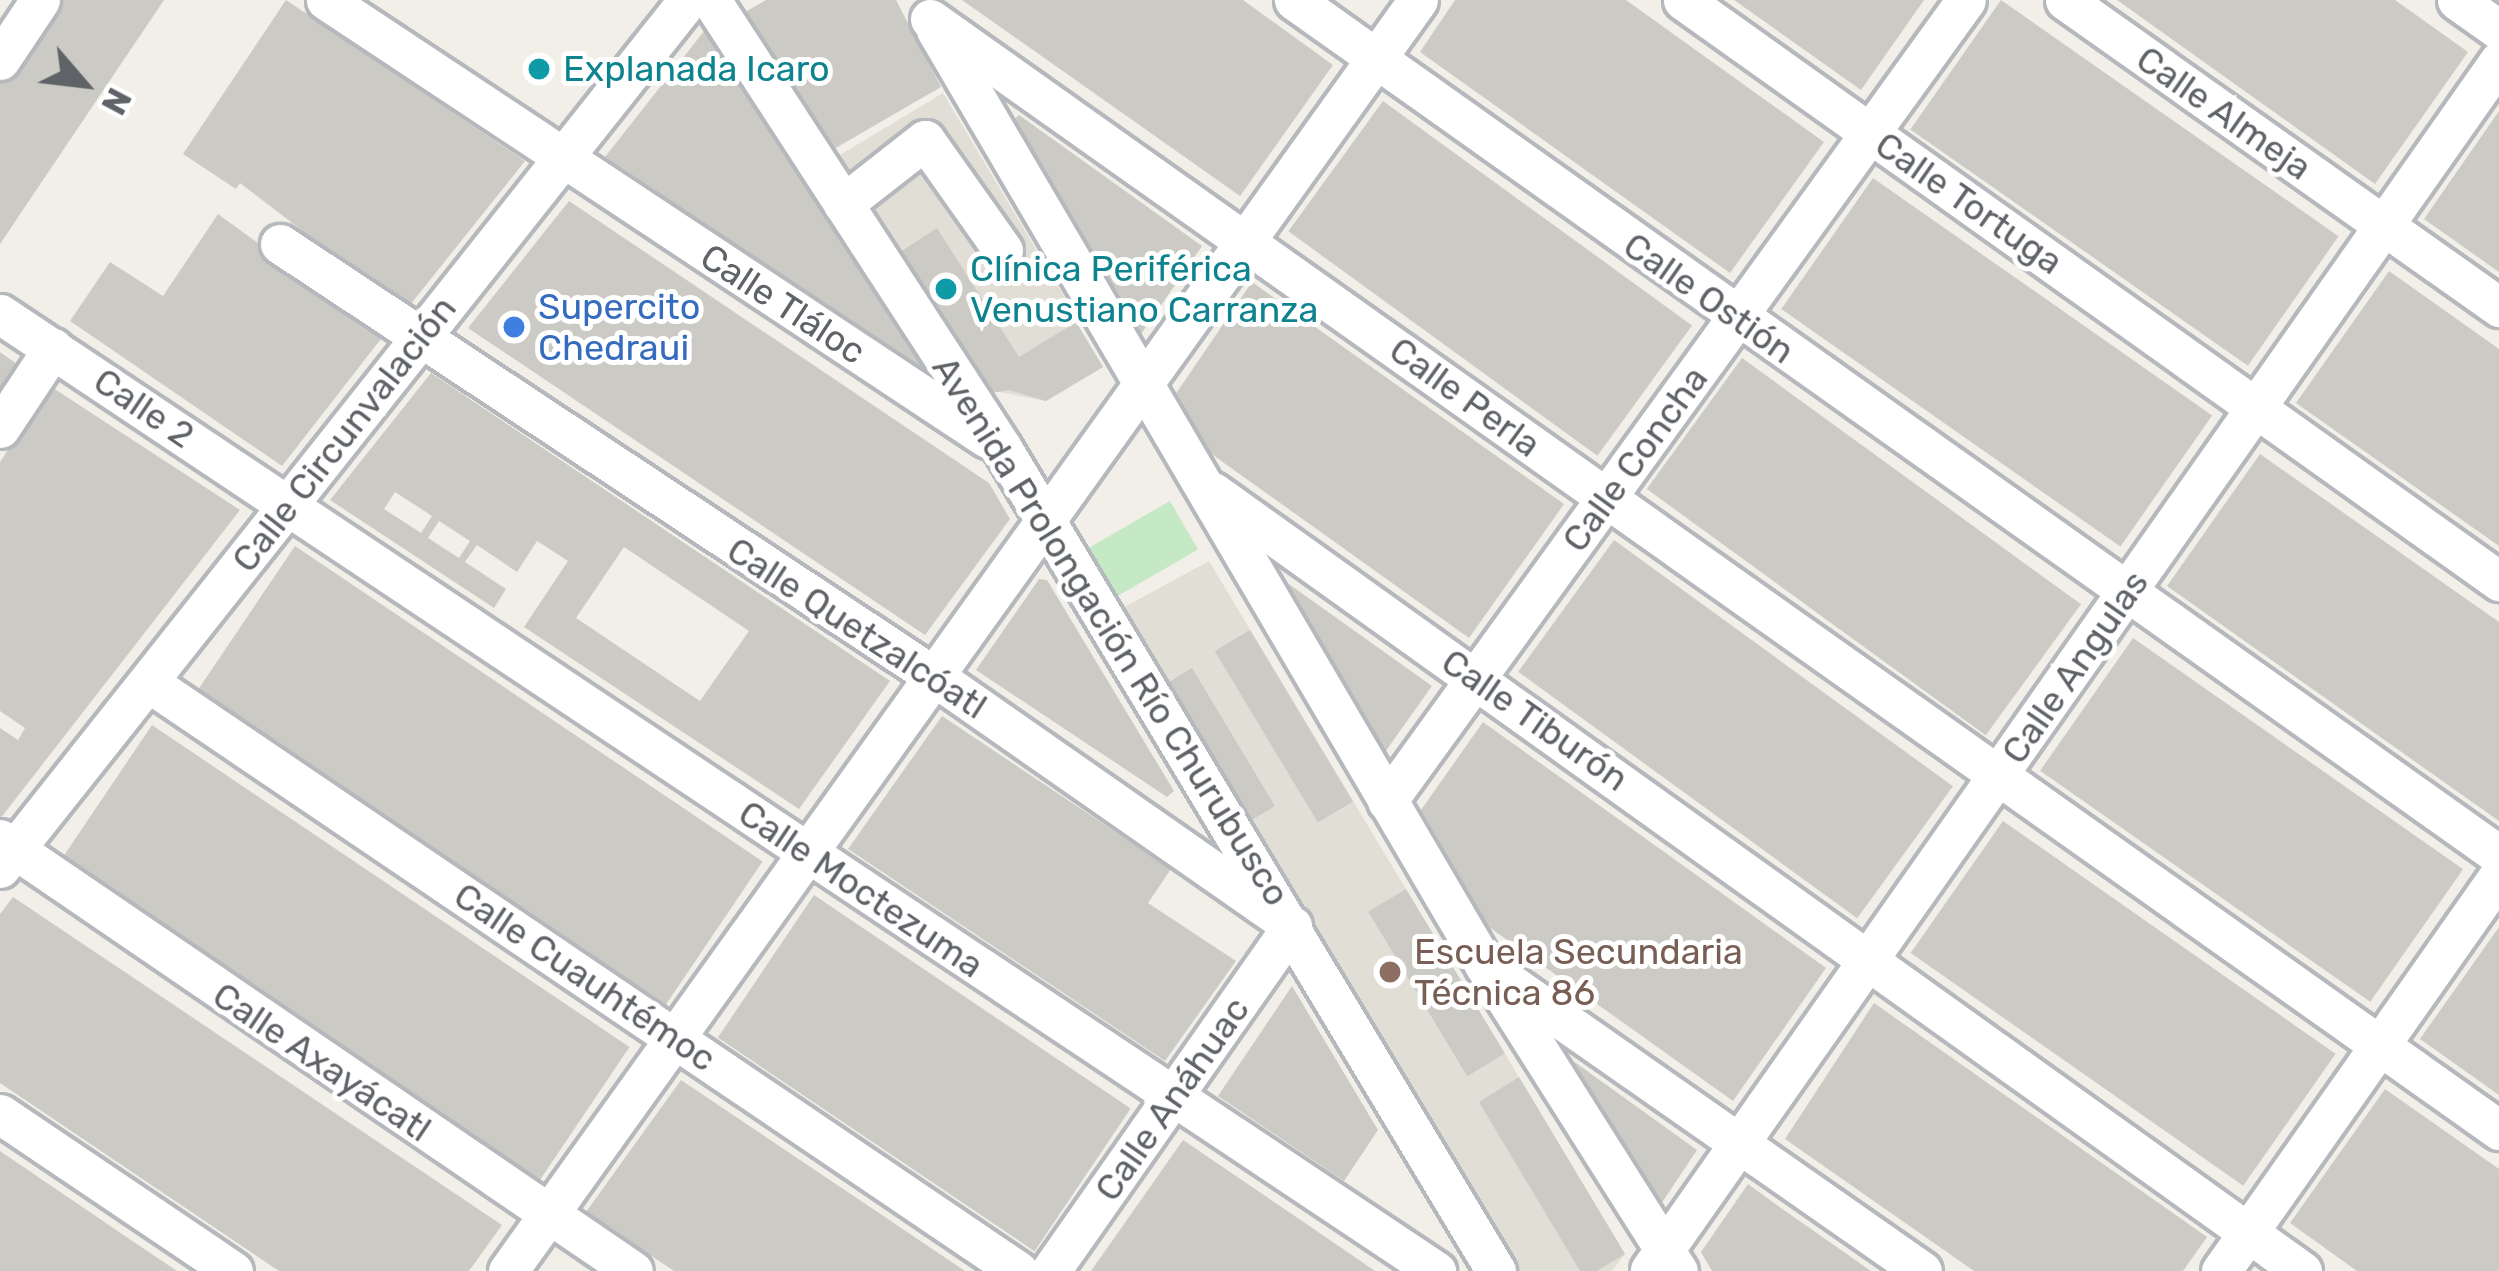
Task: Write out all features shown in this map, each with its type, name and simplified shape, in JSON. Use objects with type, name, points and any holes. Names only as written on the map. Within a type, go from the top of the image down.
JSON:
[{"type":"street","points":[[0,60],[40,0]]},
{"type":"street","name":"Calle Tláloc","points":[[326,0],[1002,448]]},
{"type":"street","name":"Calle Circunvalación","points":[[4,854],[151,684],[288,503],[688,0]]},
{"type":"street","name":"Avenida Prolongación Río Churubusco","points":[[711,0],[1002,448],[1496,1271]]},
{"type":"street","name":"Calle Ostión","points":[[1294,0],[2499,855]]},
{"type":"street","points":[[508,1271],[1418,0]]},
{"type":"street","name":"Calle Tortuga","points":[[1683,0],[2499,580]]},
{"type":"street","name":"Calle Concha","points":[[1388,801],[1966,0]]},
{"type":"street","name":"Calle Almeja","points":[[2065,0],[2499,307]]},
{"type":"street","points":[[2457,0],[2499,30]]},
{"type":"street","points":[[924,10],[1141,387],[1664,1264]]},
{"type":"street","name":"Calle Perla","points":[[924,10],[2499,1130]]},
{"type":"street","name":"Calle Angulas","points":[[1664,1264],[1740,1142],[2499,62]]},
{"type":"street","points":[[843,204],[926,140],[1003,250]]},
{"type":"street","name":"Calle Quetzalcóatl","points":[[280,244],[417,340],[935,677],[1292,926]]},
{"type":"street","name":"Calle 2","points":[[0,314],[288,503]]},
{"type":"street","points":[[0,428],[53,348]]},
{"type":"street","name":"Calle Tiburón","points":[[1200,483],[1870,956],[2302,1271]]},
{"type":"street","name":"Calle Moctezuma","points":[[288,503],[1436,1271]]},
{"type":"street","name":"Calle Cuauhtémoc","points":[[151,684],[1018,1271]]},
{"type":"street","name":"Calle Axayácatl","points":[[4,854],[633,1271]]},
{"type":"street","points":[[2221,1271],[2499,876]]},
{"type":"street","name":"Calle Anáhuac","points":[[1050,1271],[1176,1100],[1292,926]]},
{"type":"street","points":[[1485,966],[1922,1271]]},
{"type":"street","points":[[0,1114],[232,1271]]},
{"type":"shaded area","points":[[943,93],[1074,313],[1060,323],[1076,322],[1103,367],[1046,401],[994,391],[830,161]]},
{"type":"shaded area","name":"Escuela Secundaria Técnica 86","points":[[1209,561],[1625,1254],[1612,1271],[1504,1271],[1110,615]]},
{"type":"green space","points":[[1170,501],[1198,549],[1104,603],[1076,555]]},
{"type":"building","points":[[52,0],[164,0],[0,244],[0,77]]},
{"type":"building","points":[[286,0],[525,161],[406,310],[240,183],[236,189],[183,154]]},
{"type":"building","points":[[766,0],[896,0],[941,87],[827,153],[745,12]]},
{"type":"building","points":[[962,0],[1243,0],[1333,65],[1240,196]]},
{"type":"building","points":[[1455,0],[1626,0],[1824,142],[1730,273],[1420,52]]},
{"type":"building","points":[[1734,0],[1924,0],[1861,90]]},
{"type":"building","points":[[2001,0],[2338,236],[2248,366],[1910,129]]},
{"type":"building","points":[[2117,0],[2395,0],[2468,52],[2375,184]]},
{"type":"building","points":[[712,21],[925,371],[605,157]]},
{"type":"building","points":[[1383,101],[1692,326],[1597,456],[1288,231]]},
{"type":"building","points":[[2499,111],[2499,272],[2424,219]]},
{"type":"building","points":[[1019,115],[1202,246],[1139,337],[1010,124]]},
{"type":"building","points":[[1873,178],[2212,415],[2120,547],[1781,309]]},
{"type":"building","points":[[569,201],[989,483],[1010,519],[925,635],[468,328]]},
{"type":"building","points":[[218,214],[384,335],[282,466],[70,321],[110,262],[163,296]]},
{"type":"building","name":"Clínica Periférica Venustiano Carranza","points":[[937,228],[1019,357],[1076,322],[1103,367],[1046,401],[1009,390],[980,395],[894,256]]},
{"type":"building","points":[[2389,271],[2499,349],[2499,546],[2296,403]]},
{"type":"building","points":[[1252,282],[1564,504],[1469,638],[1206,450],[1175,395]]},
{"type":"building","points":[[0,352],[24,369],[0,405]]},
{"type":"building","points":[[1742,358],[2081,604],[1986,735],[1647,489]]},
{"type":"building","points":[[431,373],[890,681],[799,809],[524,627],[568,561],[537,541],[517,572],[477,545],[465,562],[506,589],[494,608],[330,500]],"holes":[[[395,492],[432,516],[421,533],[384,509]],[[439,521],[470,541],[459,558],[428,538]],[[624,547],[749,631],[700,701],[576,618]]]},
{"type":"building","points":[[50,386],[240,510],[0,819],[0,728],[18,740],[25,728],[0,711],[0,462]]},
{"type":"building","points":[[2260,454],[2499,622],[2499,821],[2167,586]]},
{"type":"building","points":[[1614,540],[1953,786],[1857,918],[1518,672]]},
{"type":"building","points":[[295,546],[763,861],[666,1005],[198,689]]},
{"type":"building","points":[[1039,579],[1047,580],[1174,791],[1167,797],[976,670]]},
{"type":"building","points":[[1286,582],[1432,686],[1385,752],[1341,676]]},
{"type":"building","points":[[1250,630],[1353,801],[1318,823],[1215,651]]},
{"type":"building","points":[[2133,638],[2463,869],[2370,1002],[2040,771]]},
{"type":"building","points":[[1192,668],[1275,806],[1238,828],[1155,690]]},
{"type":"building","points":[[942,716],[1171,869],[1148,903],[1236,961],[1165,1061],[848,849]]},
{"type":"building","points":[[1483,722],[1826,968],[1733,1101],[1489,927],[1421,810]]},
{"type":"building","points":[[152,725],[630,1047],[539,1181],[61,859]]},
{"type":"building","points":[[2003,821],[2336,1054],[2243,1186],[1911,953]]},
{"type":"building","points":[[1406,889],[1505,1054],[1467,1076],[1368,912]]},
{"type":"building","points":[[814,895],[1131,1109],[1035,1251],[718,1038]]},
{"type":"building","points":[[13,897],[502,1225],[469,1271],[279,1271],[0,1083],[0,914]]},
{"type":"building","points":[[2499,927],[2499,1095],[2420,1039]]},
{"type":"building","points":[[1292,986],[1378,1130],[1344,1181],[1218,1096]]},
{"type":"building","points":[[1874,1003],[2207,1237],[2183,1271],[1974,1271],[1785,1139]]},
{"type":"building","points":[[1569,1058],[1697,1150],[1659,1207]]},
{"type":"building","points":[[1519,1077],[1625,1254],[1597,1271],[1580,1271],[1479,1102]]},
{"type":"building","points":[[681,1080],[965,1271],[674,1271],[586,1212]]},
{"type":"building","points":[[2385,1089],[2499,1169],[2499,1271],[2357,1271],[2290,1223]]},
{"type":"building","points":[[1183,1140],[1308,1225],[1375,1271],[1091,1271]]},
{"type":"building","points":[[0,1151],[122,1234],[177,1271],[0,1271]]},
{"type":"building","points":[[1748,1184],[1871,1271],[1712,1271],[1701,1252]]},
{"type":"place","name":"Explanada Icaro","points":[[539,69]]},
{"type":"place","name":"Clínica Periférica Venustiano Carranza","points":[[946,289]]},
{"type":"place","name":"Supercito Chedraui","points":[[514,327]]},
{"type":"place","name":"Escuela Secundaria Técnica 86","points":[[1390,972]]}]
